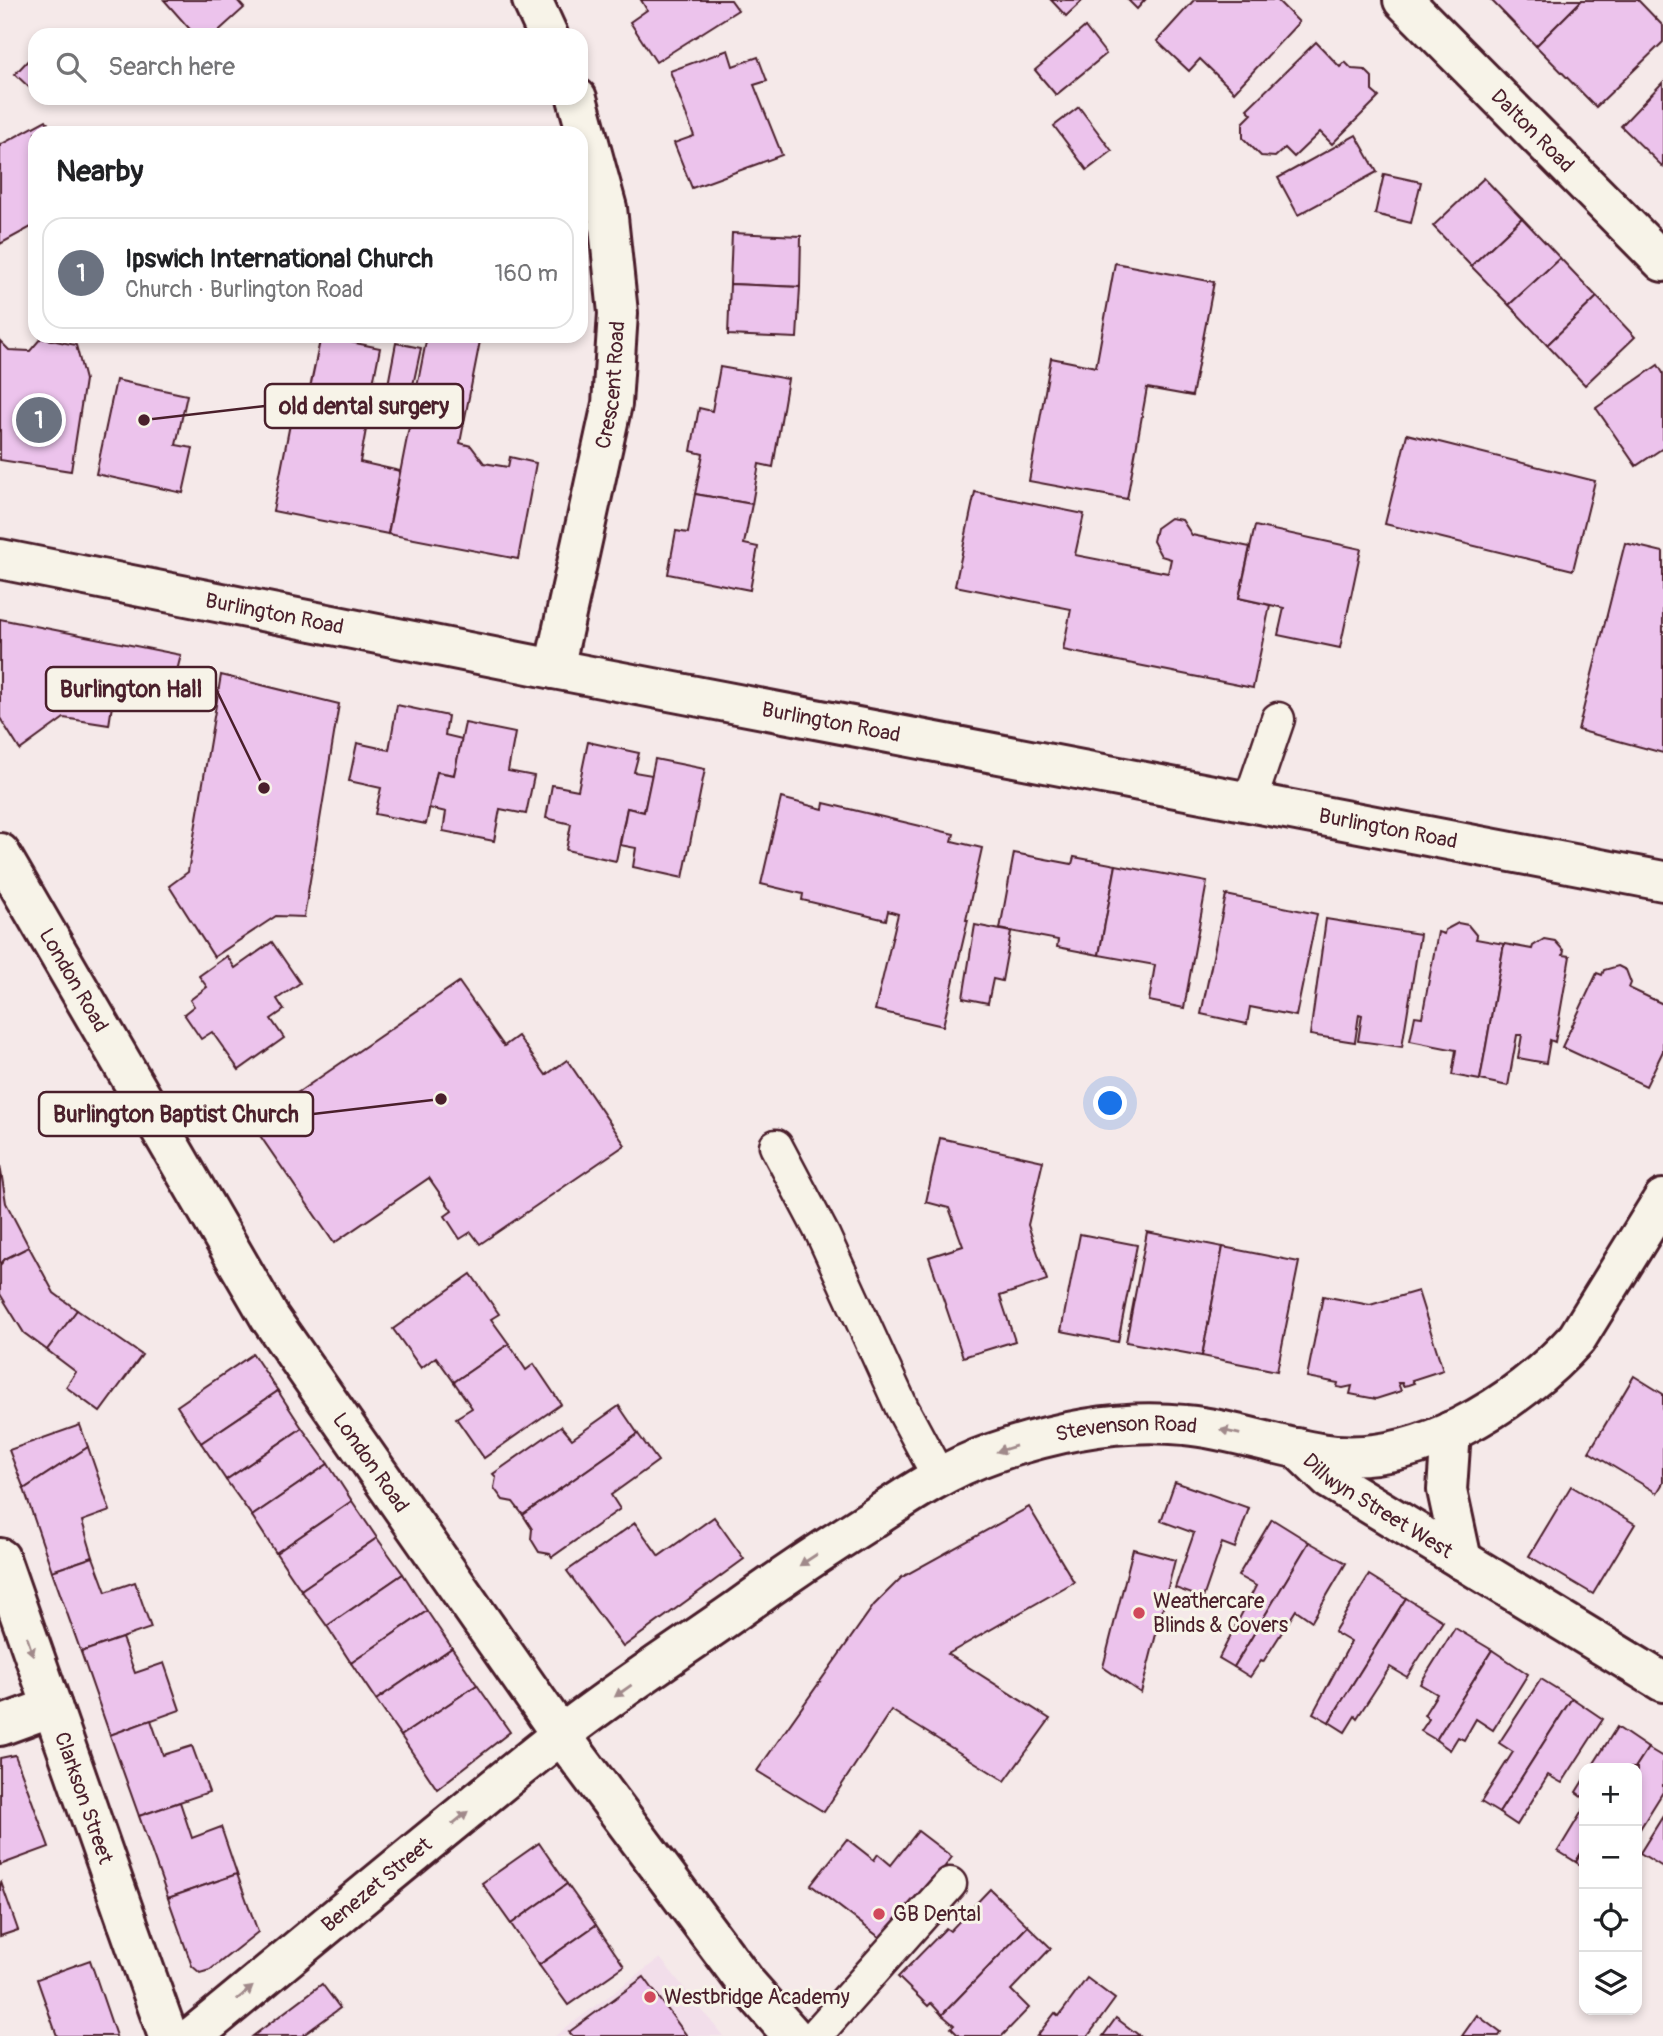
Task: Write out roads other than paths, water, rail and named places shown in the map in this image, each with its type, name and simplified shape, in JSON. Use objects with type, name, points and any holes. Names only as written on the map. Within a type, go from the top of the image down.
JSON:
[{"type":"street","points":[[532,0],[545,28]]},
{"type":"street","name":"Dalton Road","points":[[1403,0],[1663,262]]},
{"type":"street","name":"Crescent Road","points":[[580,105],[585,126]]},
{"type":"street","name":"Crescent Road","points":[[554,669],[612,404],[618,313],[607,208],[588,136]]},
{"type":"street","name":"Burlington Road","points":[[0,559],[554,669],[1663,881]]},
{"type":"street","name":"London Road","points":[[0,853],[270,1318],[561,1735],[746,1983],[793,2036]]},
{"type":"street","name":"Stevenson Road","points":[[561,1735],[799,1565],[939,1477],[993,1453],[1038,1439],[1114,1425],[1153,1423],[1185,1424],[1321,1453],[1364,1456],[1396,1451],[1451,1432],[1539,1377],[1577,1338],[1663,1199]]},
{"type":"street","name":"Dillwyn Street West","points":[[1451,1432],[1447,1490],[1462,1560]]},
{"type":"street","name":"Dillwyn Street West","points":[[1297,1448],[1329,1479],[1663,1682]]},
{"type":"street","name":"Clarkson Street","points":[[0,1558],[168,2036]]},
{"type":"street","points":[[0,1726],[52,1707]]},
{"type":"street","name":"Benezet Street","points":[[192,2036],[561,1735]]},
{"type":"lane","points":[[1250,801],[1278,719]]},
{"type":"lane","points":[[776,1146],[823,1235],[902,1408],[939,1477]]},
{"type":"lane","points":[[815,2036],[950,1884]]},
{"type":"place","name":"Ipswich International Church","points":[[39,420]]},
{"type":"place","name":"old dental surgery","points":[[144,420]]},
{"type":"place","name":"Burlington Hall","points":[[264,788]]},
{"type":"place","name":"Burlington Baptist Church","points":[[441,1099]]},
{"type":"place","name":"Weathercare Blinds & Covers","points":[[1139,1613]]},
{"type":"place","name":"GB Dental","points":[[879,1914]]},
{"type":"place","name":"Westbridge Academy","points":[[650,1997]]}]
